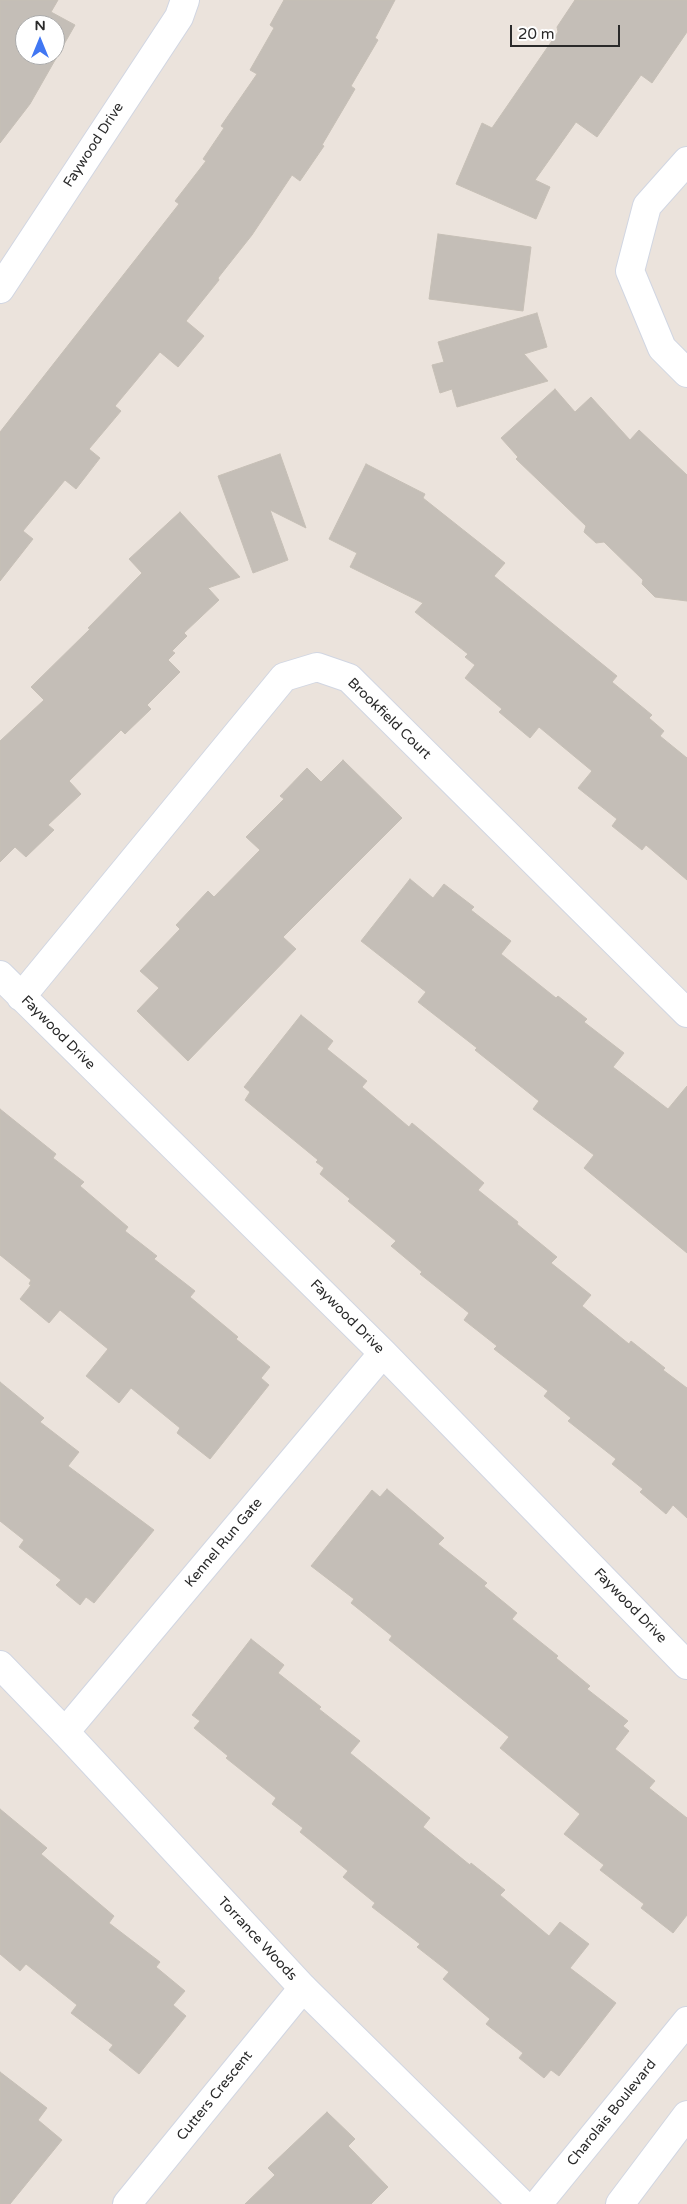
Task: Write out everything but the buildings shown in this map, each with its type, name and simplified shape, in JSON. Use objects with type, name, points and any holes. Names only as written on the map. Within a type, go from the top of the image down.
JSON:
[{"type":"street","name":"Faywood Drive","points":[[0,289],[179,17],[185,0]]},
{"type":"street","points":[[687,161],[647,206],[630,271],[662,348],[687,373]]},
{"type":"street","name":"Brookfield Court","points":[[21,997],[284,677],[317,667],[349,678],[687,1013]]},
{"type":"street","name":"Faywood Drive","points":[[0,975],[383,1353],[687,1665]]},
{"type":"street","name":"Kennel Run Gate","points":[[65,1732],[383,1353]]},
{"type":"street","name":"Torrance Woods","points":[[0,1665],[65,1732],[302,1988],[522,2204]]},
{"type":"street","name":"Cutters Crescent","points":[[127,2204],[302,1988]]},
{"type":"street","name":"Charolais Boulevard","points":[[538,2204],[687,2021]]},
{"type":"street","points":[[620,2204],[687,2115]]}]
